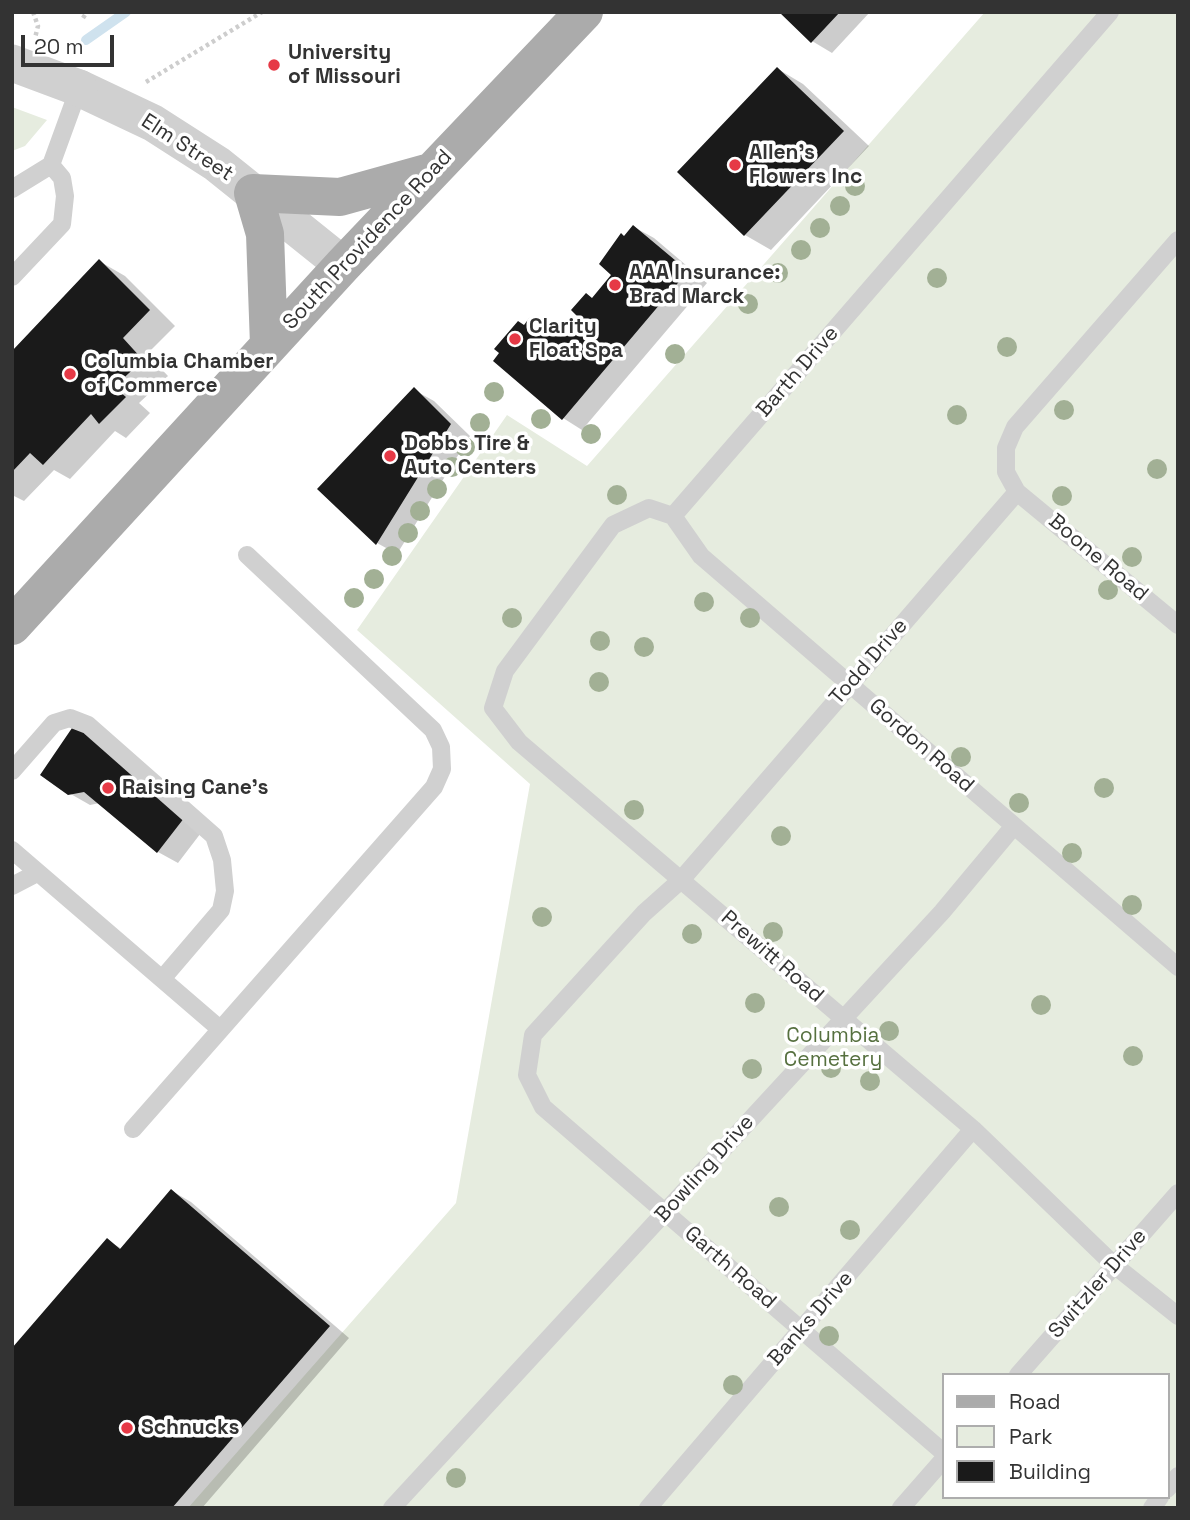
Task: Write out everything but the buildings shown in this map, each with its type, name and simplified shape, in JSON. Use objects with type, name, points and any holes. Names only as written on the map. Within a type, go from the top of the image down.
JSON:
[{"type":"main road","name":"South Providence Road","points":[[13,623],[343,265],[584,12]]},
{"type":"main road","points":[[270,345],[265,234],[253,193],[340,197],[432,172]]},
{"type":"street","name":"Elm Street","points":[[24,51],[79,88],[153,123],[217,164],[343,265]]},
{"type":"lane","name":"Barth Drive","points":[[673,516],[1110,12]]},
{"type":"lane","points":[[12,189],[51,165],[79,88]]},
{"type":"lane","points":[[12,277],[62,224],[65,196],[62,178],[51,165]]},
{"type":"lane","points":[[1017,492],[1006,472],[1006,448],[1015,427],[1178,240]]},
{"type":"lane","name":"Boone Road","points":[[1017,492],[1178,625]]},
{"type":"lane","name":"Todd Drive","points":[[527,1075],[533,1035],[644,913],[681,880],[1017,492]]},
{"type":"lane","name":"Prewitt Road","points":[[673,516],[649,508],[613,525],[505,671],[493,708],[519,742],[973,1129],[1114,1265],[1178,1316]]},
{"type":"lane","name":"Gordon Road","points":[[673,516],[701,556],[1178,967]]},
{"type":"lane","points":[[133,1129],[434,787],[442,769],[442,747],[433,730],[247,555]]},
{"type":"lane","points":[[12,771],[54,723],[70,718],[88,725],[214,836],[222,860],[225,891],[221,911],[162,979]]},
{"type":"lane","name":"Bowling Drive","points":[[391,1508],[942,912],[1013,827]]},
{"type":"lane","points":[[12,850],[220,1029]]},
{"type":"lane","points":[[12,886],[37,873]]},
{"type":"lane","name":"Garth Road","points":[[527,1075],[543,1107],[942,1451]]},
{"type":"lane","name":"Banks Drive","points":[[648,1508],[973,1129]]},
{"type":"lane","name":"Switzler Drive","points":[[1020,1373],[1178,1193]]},
{"type":"lane","points":[[901,1508],[942,1461]]},
{"type":"path","points":[[24,51],[38,26],[33,12]]},
{"type":"path","points":[[83,18],[88,12]]},
{"type":"path","points":[[144,83],[262,12]]},
{"type":"green space","name":"Columbia Cemetery","points":[[985,12],[1178,12],[1178,1508],[188,1508],[456,1203],[530,784],[357,630],[507,415],[587,466]]},
{"type":"green space","points":[[12,107],[47,120],[25,146],[12,151]]},
{"type":"waterway","points":[[86,40],[126,12]]},
{"type":"place","name":"University of Missouri","points":[[274,65]]},
{"type":"place","name":"Allen's Flowers Inc","points":[[735,165]]},
{"type":"place","name":"AAA Insurance: Brad Marck","points":[[615,285]]},
{"type":"place","name":"Clarity Float Spa","points":[[515,339]]},
{"type":"place","name":"Columbia Chamber of Commerce","points":[[70,374]]},
{"type":"place","name":"Dobbs Tire & Auto Centers","points":[[390,456]]},
{"type":"place","name":"Raising Cane's","points":[[108,788]]},
{"type":"place","name":"Schnucks","points":[[127,1428]]}]
